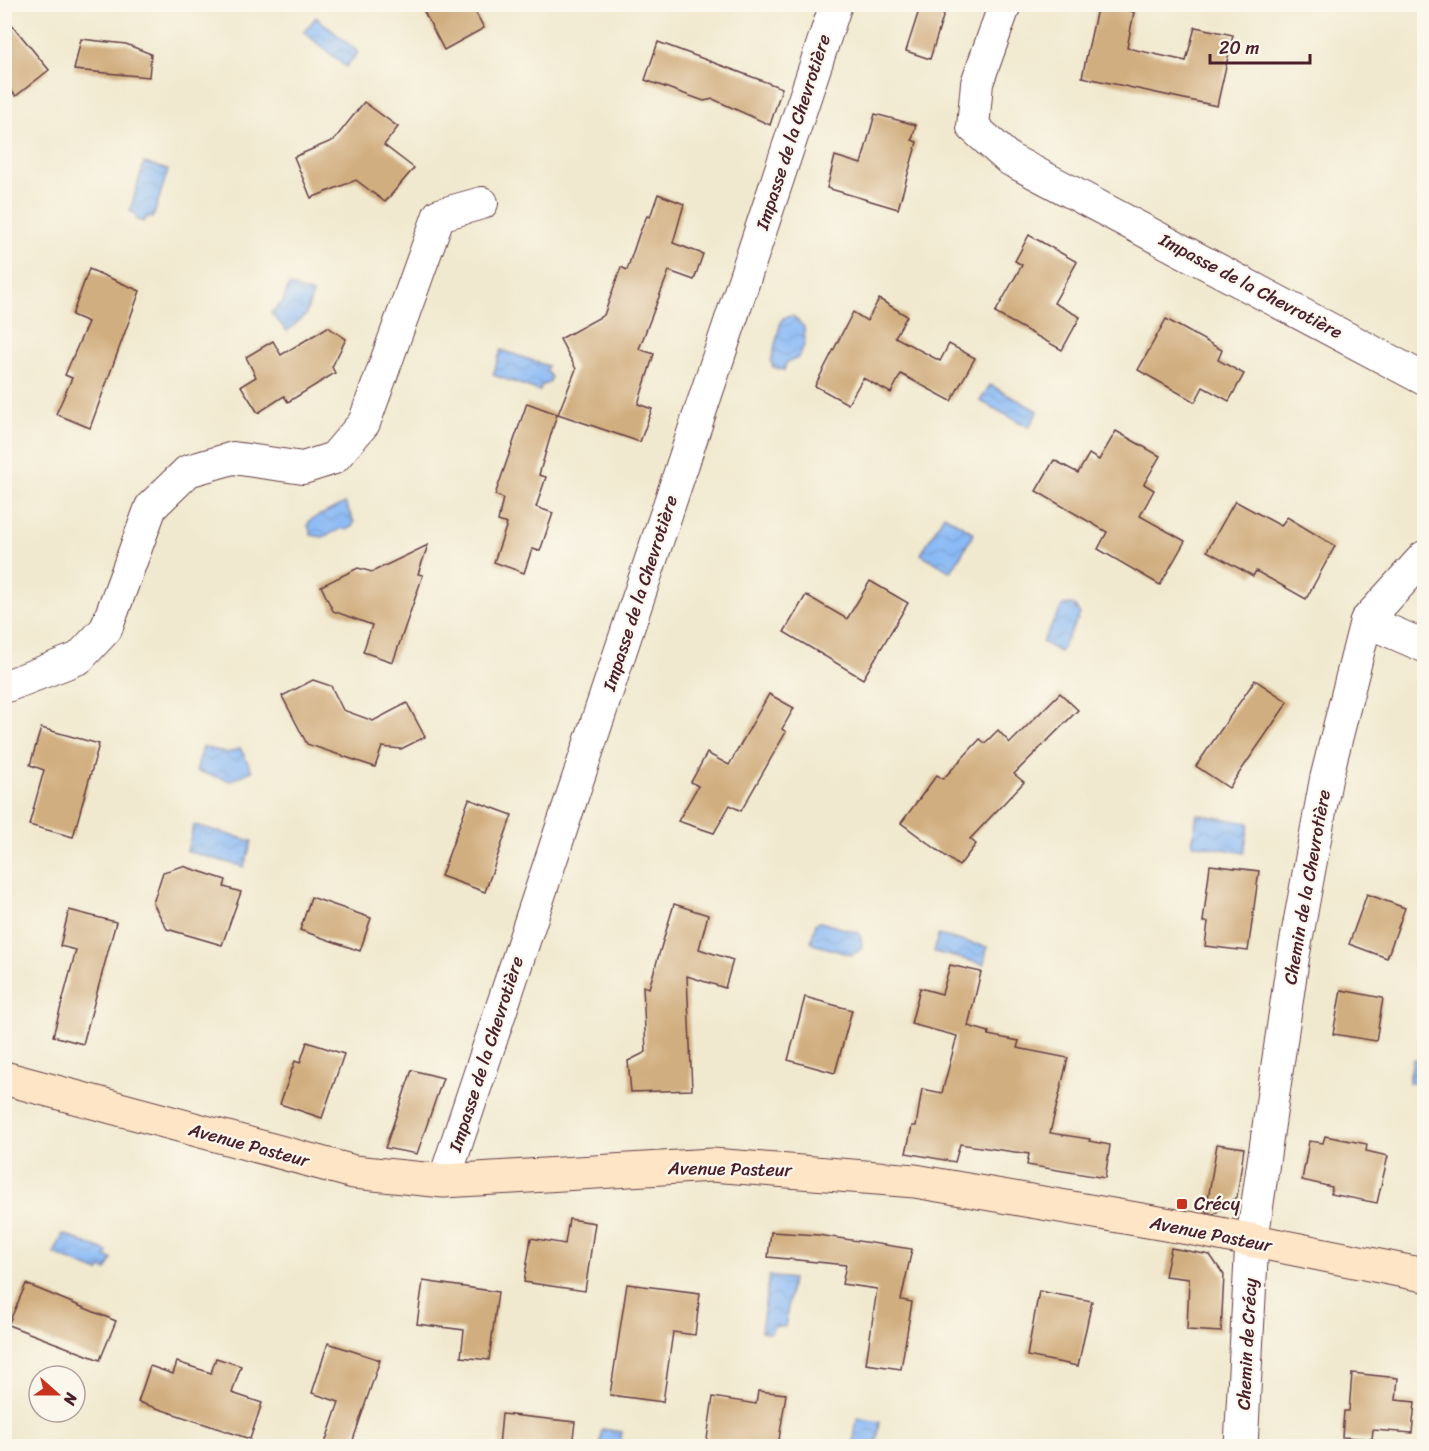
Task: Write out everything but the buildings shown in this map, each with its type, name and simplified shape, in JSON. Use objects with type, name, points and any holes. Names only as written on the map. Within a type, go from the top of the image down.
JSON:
[{"type":"main road","name":"Avenue Pasteur","points":[[4,1078],[354,1172],[444,1181],[712,1165],[813,1171],[915,1181],[1252,1241],[1425,1275]]},
{"type":"street","name":"Impasse de la Chevrotière","points":[[444,1181],[836,4]]},
{"type":"street","name":"Impasse de la Chevrotière","points":[[1005,4],[977,83],[973,127],[1009,159],[1425,379]]},
{"type":"street","points":[[4,687],[79,657],[106,629],[151,507],[188,471],[233,458],[303,468],[334,458],[364,423],[440,215],[482,203]]},
{"type":"street","name":"Chemin de la Chevrotière","points":[[1252,1241],[1293,958],[1326,779],[1366,621],[1425,557]]},
{"type":"street","points":[[1366,621],[1425,646]]},
{"type":"street","name":"Chemin de Crécy","points":[[1241,1446],[1252,1241]]},
{"type":"water","points":[[316,17],[358,52],[346,67],[304,32]]},
{"type":"water","points":[[144,163],[168,170],[153,218],[148,217],[143,222],[137,220],[135,213],[130,211]]},
{"type":"water","points":[[289,285],[313,294],[305,316],[287,331],[271,313],[283,302]]},
{"type":"water","points":[[793,316],[804,327],[805,343],[798,358],[786,363],[784,370],[773,367],[771,362],[781,321],[785,317]]},
{"type":"water","points":[[501,350],[548,366],[546,370],[551,377],[550,382],[541,386],[540,391],[493,375]]},
{"type":"water","points":[[990,385],[1038,411],[1029,427],[980,401]]},
{"type":"water","points":[[345,503],[354,522],[352,527],[346,530],[343,528],[323,537],[311,535],[308,525],[310,520]]},
{"type":"water","points":[[944,515],[974,533],[951,572],[921,554]]},
{"type":"water","points":[[1071,604],[1080,614],[1060,652],[1042,642],[1063,605]]},
{"type":"water","points":[[203,747],[228,753],[240,748],[252,771],[231,781],[196,771]]},
{"type":"water","points":[[1197,814],[1249,823],[1244,853],[1192,844]]},
{"type":"water","points":[[194,825],[252,841],[244,867],[187,851]]},
{"type":"water","points":[[820,922],[859,933],[862,942],[861,949],[852,955],[813,944],[811,941],[816,923]]},
{"type":"water","points":[[938,935],[987,947],[984,964],[934,952]]},
{"type":"water","points":[[1413,1059],[1424,1062],[1424,1085],[1409,1082]]},
{"type":"water","points":[[63,1234],[108,1252],[106,1257],[112,1259],[107,1270],[101,1268],[99,1272],[54,1254]]},
{"type":"water","points":[[769,1276],[792,1279],[785,1327],[775,1326],[770,1333],[761,1332]]},
{"type":"water","points":[[857,1418],[880,1422],[876,1446],[853,1446]]},
{"type":"water","points":[[602,1429],[622,1432],[620,1446],[600,1446]]},
{"type":"place","name":"Crécy","points":[[1182,1204]]}]
